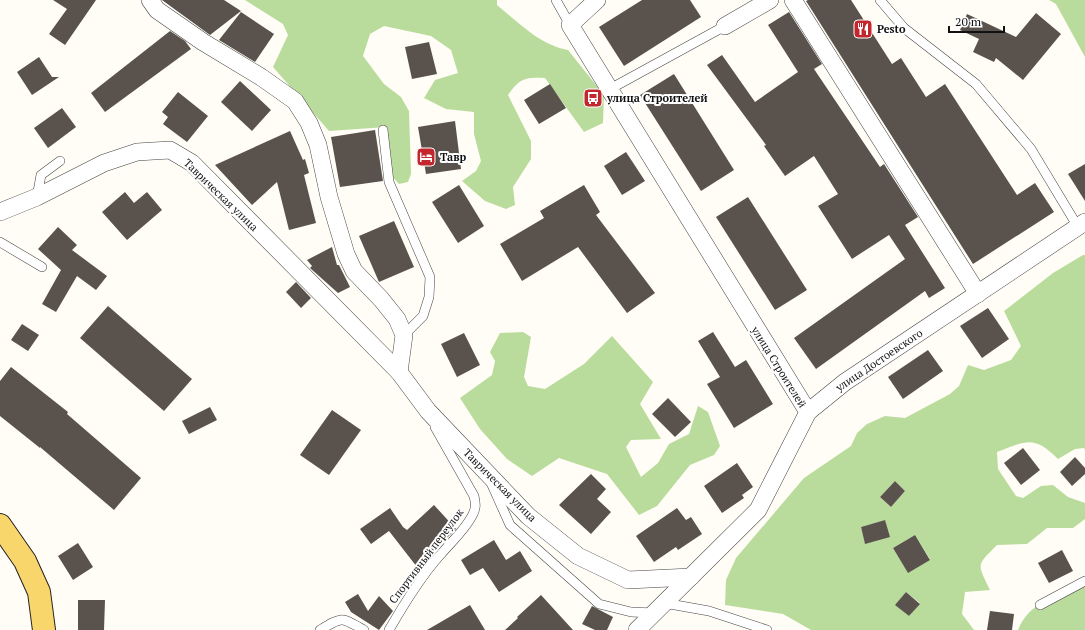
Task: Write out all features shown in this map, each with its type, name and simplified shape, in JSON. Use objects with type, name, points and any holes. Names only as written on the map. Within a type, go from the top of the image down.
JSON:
[{"type":"main road","points":[[0,525],[25,561],[38,592],[44,630]]},
{"type":"street","points":[[150,0],[157,10],[203,42],[261,77],[295,101],[309,123],[318,145],[329,197],[349,260],[354,271],[382,298],[397,319],[404,335],[399,372]]},
{"type":"street","points":[[570,25],[597,0]]},
{"type":"street","points":[[725,26],[770,0]]},
{"type":"street","points":[[793,0],[978,294]]},
{"type":"street","name":"улица Строителей","points":[[570,25],[808,412]]},
{"type":"street","name":"Таврическая улица","points":[[0,212],[37,197],[110,161],[137,152],[170,150],[192,164],[399,372],[428,411],[528,516],[578,556],[628,580],[691,577]]},
{"type":"street","name":"улица Достоевского","points":[[637,630],[758,510],[808,412],[845,382],[1081,225]]},
{"type":"lane","points":[[556,0],[570,25]]},
{"type":"lane","points":[[880,0],[904,28],[976,84],[1031,149],[1081,225]]},
{"type":"lane","points":[[610,89],[725,26]]},
{"type":"lane","points":[[382,130],[389,182],[430,277],[429,297],[423,316],[404,335]]},
{"type":"lane","points":[[37,197],[41,176],[60,161]]},
{"type":"lane","points":[[0,242],[42,267]]},
{"type":"lane","name":"Спортивный переулок","points":[[389,630],[402,608],[440,554],[457,537],[473,515],[477,505],[474,496],[428,411]]},
{"type":"lane","points":[[487,473],[510,525],[599,604],[631,612],[659,608],[708,611],[766,630]]},
{"type":"lane","points":[[1040,606],[1085,581]]},
{"type":"lane","points":[[320,630],[337,620],[346,619],[364,630]]},
{"type":"green space","points":[[245,0],[497,0],[497,5],[530,32],[548,43],[568,50],[604,95],[603,123],[584,132],[545,78],[528,78],[520,82],[508,95],[531,141],[531,159],[513,187],[515,205],[506,209],[485,201],[462,181],[476,171],[481,161],[474,134],[474,112],[446,109],[424,98],[435,80],[458,73],[451,50],[431,36],[384,26],[370,34],[363,56],[384,84],[401,97],[409,111],[411,174],[408,182],[399,184],[392,176],[387,127],[329,131],[273,67],[288,35],[283,24]]},
{"type":"green space","points":[[1049,0],[1085,0],[1085,57],[1056,4]]},
{"type":"green space","points":[[1085,255],[1085,450],[1084,448],[1075,449],[1058,459],[1050,451],[1036,443],[1023,443],[997,452],[998,469],[1016,496],[1023,498],[1041,486],[1053,485],[1068,497],[1085,503],[1085,519],[1073,528],[1047,528],[1027,544],[997,545],[985,557],[982,561],[981,569],[990,590],[965,592],[962,614],[974,630],[811,630],[783,614],[725,605],[726,580],[736,558],[804,478],[851,446],[857,433],[867,424],[885,416],[905,418],[950,394],[959,386],[968,365],[984,370],[1011,360],[1021,346],[1004,311],[1053,273]],"holes":[[[895,481],[905,491],[891,507],[880,497]],[[885,520],[865,543],[861,527]],[[915,535],[930,559],[908,572],[893,548]],[[906,592],[920,603],[909,616],[896,605]]]},
{"type":"green space","points":[[523,332],[531,337],[524,377],[528,386],[545,389],[584,364],[612,336],[653,382],[640,404],[661,439],[631,440],[626,447],[641,477],[658,463],[669,444],[689,434],[698,406],[708,412],[720,446],[714,455],[690,465],[657,506],[639,515],[607,474],[559,458],[532,476],[507,459],[480,429],[460,398],[492,375],[495,361],[490,352],[500,333]]},
{"type":"green space","points":[[1085,587],[1085,630],[1018,630],[1023,620],[1037,606],[1055,597]]},
{"type":"building","points":[[53,0],[96,0],[65,45],[49,34],[67,9]]},
{"type":"building","points":[[162,0],[224,0],[241,11],[210,35]]},
{"type":"building","points":[[642,0],[690,0],[701,17],[624,66],[599,27]]},
{"type":"building","points":[[851,0],[892,64],[901,58],[926,97],[945,84],[1017,195],[1035,183],[1054,212],[973,264],[806,1]]},
{"type":"building","points":[[241,12],[274,34],[255,62],[219,40]]},
{"type":"building","points":[[789,12],[822,64],[814,69],[880,167],[884,164],[918,217],[905,225],[945,288],[929,298],[925,291],[816,369],[794,338],[905,259],[889,235],[852,259],[818,206],[838,194],[814,156],[785,176],[764,146],[766,145],[707,65],[722,55],[755,102],[798,72],[768,25]]},
{"type":"building","points":[[1036,13],[1061,34],[1023,80],[996,58],[994,62],[973,52],[979,39],[960,30],[967,14],[1016,37]]},
{"type":"building","points":[[170,31],[185,41],[191,49],[105,112],[91,93]]},
{"type":"building","points":[[429,42],[437,74],[412,79],[405,47]]},
{"type":"building","points":[[39,57],[52,77],[59,77],[32,95],[17,72]]},
{"type":"building","points":[[674,74],[734,170],[701,191],[640,95]]},
{"type":"building","points":[[240,81],[271,110],[252,131],[221,102]]},
{"type":"building","points":[[550,84],[566,108],[539,124],[524,100]]},
{"type":"building","points":[[178,92],[208,116],[187,142],[163,124],[168,117],[162,112]]},
{"type":"building","points":[[62,108],[76,127],[48,148],[34,128]]},
{"type":"building","points":[[455,121],[461,169],[426,174],[418,127]]},
{"type":"building","points":[[375,130],[383,181],[340,187],[331,137]]},
{"type":"building","points":[[290,131],[303,160],[305,159],[309,173],[304,175],[316,223],[289,230],[277,182],[252,205],[215,165]]},
{"type":"building","points":[[626,152],[645,181],[622,195],[604,166]]},
{"type":"building","points":[[1085,164],[1085,201],[1068,174]]},
{"type":"building","points":[[459,185],[484,226],[458,243],[432,202]]},
{"type":"building","points":[[584,185],[600,212],[596,215],[655,293],[627,313],[578,247],[522,281],[500,244],[544,218],[540,211]]},
{"type":"building","points":[[125,192],[134,203],[147,192],[162,210],[127,240],[102,212]]},
{"type":"building","points":[[748,197],[807,290],[775,310],[716,217]]},
{"type":"building","points":[[394,221],[414,267],[379,282],[359,236]]},
{"type":"building","points":[[58,227],[77,245],[72,250],[107,276],[96,290],[77,276],[56,312],[42,304],[61,270],[38,249]]},
{"type":"building","points":[[332,247],[337,265],[339,265],[350,287],[338,293],[310,268],[312,266],[307,260]]},
{"type":"building","points":[[296,282],[311,298],[301,308],[286,292]]},
{"type":"building","points":[[108,306],[192,379],[164,411],[80,338]]},
{"type":"building","points":[[988,308],[1009,339],[982,358],[960,326]]},
{"type":"building","points":[[22,324],[39,335],[28,351],[11,340]]},
{"type":"building","points":[[713,332],[735,367],[746,360],[773,404],[734,428],[707,384],[720,377],[698,341]]},
{"type":"building","points":[[464,333],[480,365],[457,377],[441,344]]},
{"type":"building","points":[[928,350],[943,371],[903,399],[888,377]]},
{"type":"building","points":[[11,367],[68,412],[67,414],[141,478],[114,510],[40,447],[0,416],[0,381]]},
{"type":"building","points":[[668,398],[691,422],[675,437],[652,414]]},
{"type":"building","points":[[210,407],[217,420],[189,434],[182,421]]},
{"type":"building","points":[[332,410],[361,430],[329,475],[300,455]]},
{"type":"building","points":[[1023,448],[1040,470],[1021,485],[1004,463]]},
{"type":"building","points":[[1075,457],[1085,468],[1085,474],[1072,486],[1060,472]]},
{"type":"building","points":[[737,463],[753,487],[742,495],[744,498],[722,513],[704,486]]},
{"type":"building","points":[[591,474],[606,489],[597,499],[611,512],[591,534],[559,505]]},
{"type":"building","points":[[895,481],[905,491],[891,507],[880,497]]},
{"type":"building","points":[[434,505],[456,529],[417,567],[389,531],[371,544],[360,529],[390,508],[403,527],[407,530]]},
{"type":"building","points":[[677,508],[686,520],[691,517],[702,534],[678,550],[676,547],[654,562],[636,536]]},
{"type":"building","points":[[885,520],[890,537],[865,544],[861,527]]},
{"type":"building","points":[[915,535],[930,560],[908,573],[893,548]]},
{"type":"building","points":[[494,540],[506,560],[520,551],[532,571],[499,592],[483,568],[470,575],[461,560]]},
{"type":"building","points":[[78,543],[93,567],[73,580],[58,556]]},
{"type":"building","points":[[1062,550],[1073,571],[1049,583],[1038,563]]},
{"type":"building","points":[[906,592],[920,604],[909,616],[895,605]]},
{"type":"building","points":[[358,594],[368,611],[379,596],[393,611],[379,630],[351,612],[345,602]]},
{"type":"building","points":[[541,595],[573,630],[505,630],[518,618],[517,617]]},
{"type":"building","points":[[78,600],[105,600],[104,630],[78,630]]},
{"type":"building","points":[[470,605],[485,630],[427,630]]},
{"type":"building","points":[[592,606],[613,617],[607,630],[595,630],[582,624]]},
{"type":"building","points":[[990,611],[1014,614],[1012,630],[987,630]]},
{"type":"place","name":"Pesto","points":[[863,29]]},
{"type":"place","name":"улица Строителей","points":[[593,98]]},
{"type":"place","name":"Тавр","points":[[426,157]]}]
